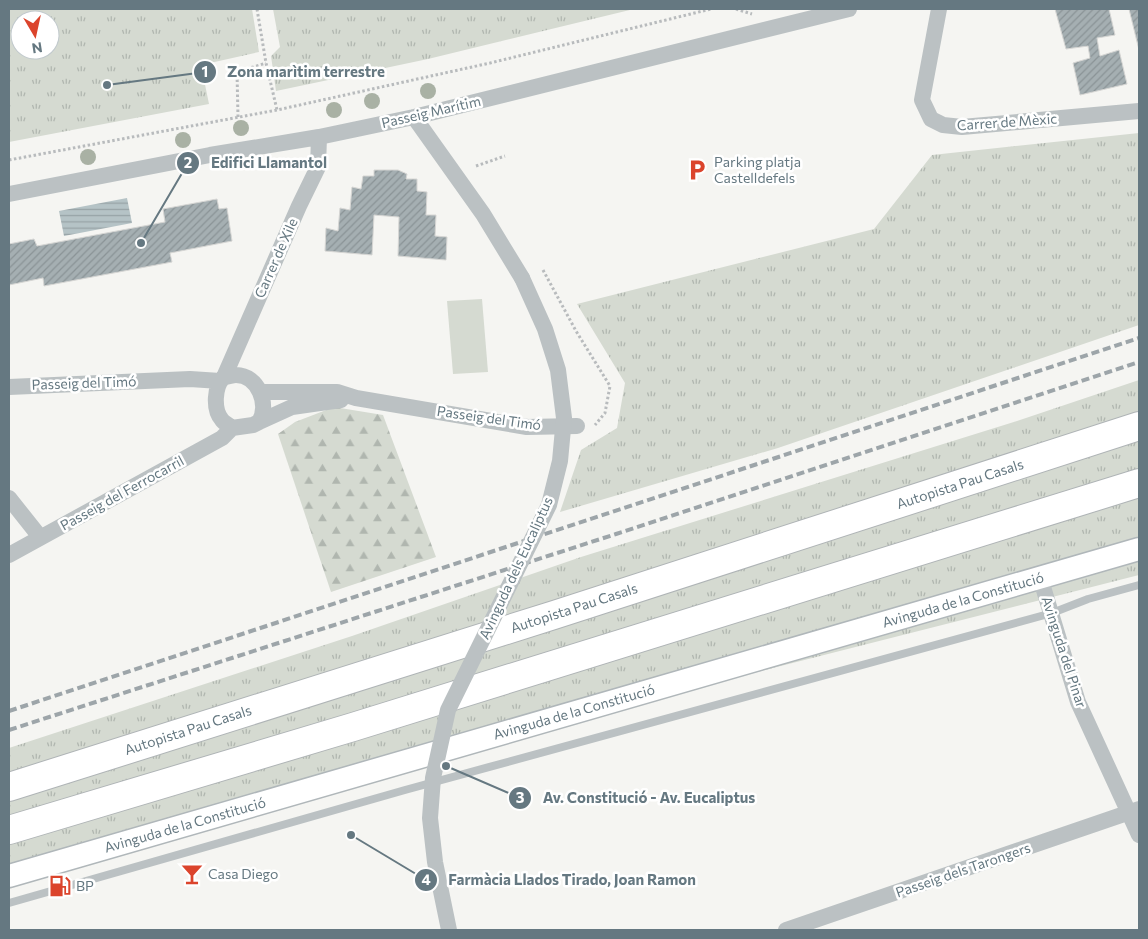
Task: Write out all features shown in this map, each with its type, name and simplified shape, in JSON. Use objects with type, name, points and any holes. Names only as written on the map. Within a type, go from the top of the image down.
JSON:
[{"type":"highway","name":"Autopista Pau Casals","points":[[9,787],[554,615],[1139,426]]},
{"type":"highway","points":[[9,830],[362,724],[1139,483]]},
{"type":"street","name":"Passeig Marítim","points":[[9,194],[319,137],[414,117],[849,9]]},
{"type":"street","name":"Carrer de Mèxic","points":[[939,9],[922,100],[931,120],[943,125],[962,127],[1139,111]]},
{"type":"street","name":"Avinguda dels Eucaliptus","points":[[414,117],[483,214],[522,278],[545,329],[558,370],[564,418],[560,461],[549,505],[448,710],[433,778],[430,818],[435,862],[449,930]]},
{"type":"street","name":"Carrer de Xile","points":[[222,379],[299,206],[318,168],[319,137]]},
{"type":"street","points":[[238,375],[247,378],[260,392],[263,396],[264,407],[259,422],[253,426],[232,428],[220,419],[216,402],[216,391],[222,379],[238,375]]},
{"type":"street","name":"Passeig del Timó","points":[[9,387],[222,379]]},
{"type":"street","name":"Passeig del Timó","points":[[260,392],[337,392],[356,398],[527,427],[577,426]]},
{"type":"street","name":"Passeig del Timó","points":[[259,422],[292,408],[356,398]]},
{"type":"street","name":"Passeig del Ferrocarril","points":[[9,555],[222,438],[232,428]]},
{"type":"street","points":[[9,498],[40,537]]},
{"type":"street","name":"Avinguda de la Constitució","points":[[9,876],[1139,549]]},
{"type":"street","name":"Avinguda del Pinar","points":[[1040,577],[1078,702],[1135,811],[1139,835]]},
{"type":"street","name":"Passeig dels Tarongers","points":[[786,930],[1135,811]]},
{"type":"lane","name":"Avinguda de la Constitució","points":[[9,903],[396,792],[1052,613],[1088,599],[1139,585]]},
{"type":"path","points":[[257,9],[266,64],[277,110]]},
{"type":"path","points":[[9,160],[277,110],[490,63],[711,9]]},
{"type":"path","points":[[238,117],[237,72],[266,64]]},
{"type":"path","points":[[476,166],[505,156]]},
{"type":"path","points":[[543,270],[576,331],[610,386],[605,414],[594,426],[577,426]]},
{"type":"green space","points":[[9,9],[252,9],[259,52],[201,65],[209,104],[9,142]]},
{"type":"green space","points":[[273,9],[634,9],[428,59],[276,91],[271,56],[280,47]]},
{"type":"green space","points":[[1139,133],[1139,325],[778,448],[560,512],[581,450],[617,428],[625,383],[577,304],[874,229],[932,155]]},
{"type":"green space","points":[[482,299],[488,372],[453,374],[447,301]]},
{"type":"green space","points":[[1139,380],[1139,575],[643,701],[9,885],[9,748],[352,636],[581,557],[1017,421]]},
{"type":"green space","points":[[334,407],[383,415],[436,557],[331,592],[278,434],[295,422]]},
{"type":"shaded area","points":[[127,198],[132,223],[64,236],[59,211]]},
{"type":"building","points":[[1055,9],[1109,9],[1115,35],[1097,38],[1100,56],[1119,50],[1127,84],[1080,95],[1073,63],[1090,58],[1088,46],[1066,49]]},
{"type":"building","points":[[1129,9],[1139,9],[1139,50]]},
{"type":"building","points":[[374,170],[398,170],[407,174],[406,179],[417,179],[417,191],[427,192],[426,215],[436,215],[435,236],[447,237],[446,260],[398,256],[399,217],[374,215],[372,255],[325,251],[326,228],[338,231],[340,208],[350,210],[352,187],[361,189],[363,176],[374,176]]},
{"type":"building","points":[[217,199],[219,209],[227,208],[232,241],[170,253],[172,262],[44,286],[43,278],[9,285],[9,244],[34,239],[37,246],[165,222],[163,209]]},
{"type":"railway","points":[[9,711],[1139,338]]},
{"type":"railway","points":[[9,730],[616,534],[1139,362]]},
{"type":"place","name":"Zona marìtim terrestre","points":[[107,85]]},
{"type":"place","name":"Parking platja Castelldefels","points":[[697,170]]},
{"type":"place","name":"Edifici Llamantol","points":[[141,243]]},
{"type":"place","name":"Av. Constitució - Av. Eucaliptus","points":[[446,766]]},
{"type":"place","name":"Farmàcia Llados Tirado, Joan Ramon","points":[[351,835]]},
{"type":"place","name":"Casa Diego","points":[[192,874]]},
{"type":"place","name":"BP","points":[[60,886]]}]
